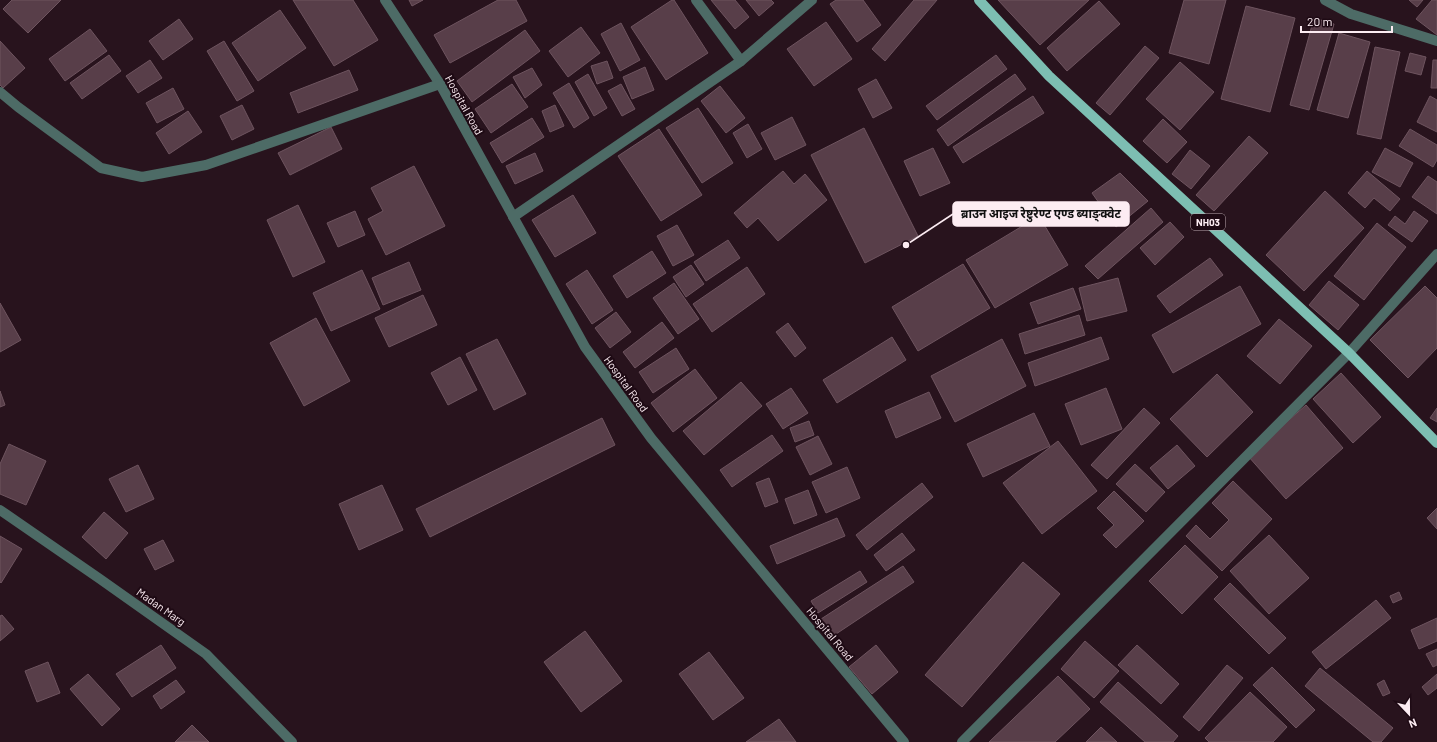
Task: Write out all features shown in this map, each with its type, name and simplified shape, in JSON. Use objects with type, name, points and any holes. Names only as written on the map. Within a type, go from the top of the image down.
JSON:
[{"type":"main road","name":"NH03","points":[[979,0],[1049,76],[1349,353],[1437,443]]},
{"type":"street","name":"Hospital Road","points":[[386,0],[440,84],[585,347],[651,438],[904,742]]},
{"type":"street","points":[[696,0],[742,61]]},
{"type":"street","points":[[513,217],[742,61],[812,0]]},
{"type":"street","points":[[1325,0],[1351,14],[1437,41]]},
{"type":"street","points":[[0,92],[101,168],[142,177],[206,165],[440,84]]},
{"type":"street","points":[[962,742],[1349,353],[1437,254]]},
{"type":"street","name":"Madan Marg","points":[[0,510],[206,654],[292,742]]},
{"type":"building","points":[[12,0],[61,0],[28,33],[3,9]]},
{"type":"building","points":[[293,0],[353,0],[378,40],[334,66]]},
{"type":"building","points":[[409,0],[423,0],[412,6]]},
{"type":"building","points":[[498,0],[516,0],[527,21],[450,63],[434,35]]},
{"type":"building","points":[[674,0],[708,53],[666,80],[631,27]]},
{"type":"building","points":[[711,0],[735,0],[749,17],[735,29]]},
{"type":"building","points":[[746,0],[771,0],[774,3],[759,16]]},
{"type":"building","points":[[836,0],[863,0],[881,25],[857,42],[830,4]]},
{"type":"building","points":[[914,0],[937,0],[885,61],[872,49]]},
{"type":"building","points":[[998,0],[1089,0],[1040,45]]},
{"type":"building","points":[[1184,0],[1226,0],[1209,64],[1169,53]]},
{"type":"building","points":[[1409,0],[1423,0],[1417,7]]},
{"type":"building","points":[[1432,0],[1437,0],[1437,35],[1416,19]]},
{"type":"building","points":[[1099,1],[1120,24],[1067,71],[1047,48]]},
{"type":"building","points":[[1246,6],[1295,18],[1270,112],[1221,99]]},
{"type":"building","points":[[280,10],[306,48],[258,81],[232,43]]},
{"type":"building","points":[[1314,18],[1334,24],[1309,110],[1290,105]]},
{"type":"building","points":[[179,19],[193,39],[163,60],[149,41]]},
{"type":"building","points":[[826,22],[852,59],[814,86],[787,49]]},
{"type":"building","points":[[621,23],[640,60],[620,71],[601,34]]},
{"type":"building","points":[[581,27],[600,53],[568,77],[549,51]]},
{"type":"building","points":[[90,29],[107,51],[65,81],[49,59]]},
{"type":"building","points":[[525,30],[540,51],[472,102],[457,81]]},
{"type":"building","points":[[1339,33],[1370,42],[1348,118],[1317,110]]},
{"type":"building","points":[[0,41],[25,68],[3,88],[0,85]]},
{"type":"building","points":[[224,41],[254,91],[237,101],[207,51]]},
{"type":"building","points":[[1145,46],[1159,58],[1110,115],[1096,103]]},
{"type":"building","points":[[1375,47],[1400,52],[1381,139],[1357,134]]},
{"type":"building","points":[[1410,53],[1426,57],[1421,75],[1405,71]]},
{"type":"building","points":[[109,55],[121,71],[82,99],[70,83]]},
{"type":"building","points":[[996,55],[1007,69],[937,120],[926,106]]},
{"type":"building","points":[[150,60],[162,78],[138,93],[126,76]]},
{"type":"building","points":[[1433,60],[1437,60],[1437,88],[1431,88]]},
{"type":"building","points":[[607,61],[613,78],[597,84],[591,66]]},
{"type":"building","points":[[1180,62],[1214,92],[1180,130],[1146,99]]},
{"type":"building","points":[[645,67],[654,90],[632,99],[623,77]]},
{"type":"building","points":[[532,68],[542,85],[525,98],[513,77]]},
{"type":"building","points":[[349,70],[358,90],[298,113],[290,93]]},
{"type":"building","points":[[588,74],[607,108],[594,116],[575,82]]},
{"type":"building","points":[[1015,74],[1026,89],[948,146],[937,130]]},
{"type":"building","points":[[876,79],[892,108],[873,118],[858,89]]},
{"type":"building","points":[[569,83],[589,118],[574,128],[553,93]]},
{"type":"building","points":[[512,84],[528,107],[491,133],[475,109]]},
{"type":"building","points":[[621,84],[635,109],[622,116],[608,91]]},
{"type":"building","points":[[720,86],[745,118],[726,133],[701,101]]},
{"type":"building","points":[[173,88],[184,109],[157,123],[146,103]]},
{"type":"building","points":[[1033,96],[1044,113],[963,163],[953,147]]},
{"type":"building","points":[[1430,96],[1437,100],[1437,132],[1417,122]]},
{"type":"building","points":[[242,105],[254,129],[232,140],[220,116]]},
{"type":"building","points":[[555,105],[564,126],[550,132],[542,111]]},
{"type":"building","points":[[698,108],[733,163],[702,183],[666,128]]},
{"type":"building","points":[[188,111],[202,132],[169,154],[156,133]]},
{"type":"building","points":[[792,117],[806,145],[775,160],[761,133]]},
{"type":"building","points":[[532,118],[544,137],[502,163],[490,143]]},
{"type":"building","points":[[1163,119],[1187,142],[1167,163],[1143,141]]},
{"type":"building","points":[[748,124],[762,149],[747,158],[733,133]]},
{"type":"building","points":[[331,127],[342,149],[290,175],[278,153]]},
{"type":"building","points":[[864,128],[918,236],[865,263],[811,155]]},
{"type":"building","points":[[659,129],[702,195],[661,221],[618,156]]},
{"type":"building","points":[[1410,129],[1437,145],[1437,160],[1433,167],[1399,146]]},
{"type":"building","points":[[1249,136],[1268,153],[1214,211],[1196,195]]},
{"type":"building","points":[[933,148],[950,183],[920,196],[904,161]]},
{"type":"building","points":[[1385,148],[1413,163],[1400,187],[1372,172]]},
{"type":"building","points":[[1190,150],[1210,166],[1191,189],[1172,174]]},
{"type":"building","points":[[535,153],[543,171],[515,184],[506,166]]},
{"type":"building","points":[[414,166],[445,226],[386,255],[368,219],[383,211],[371,188]]},
{"type":"building","points":[[783,171],[794,184],[805,174],[827,200],[778,241],[758,218],[747,228],[734,213]]},
{"type":"building","points":[[1367,171],[1400,199],[1390,211],[1374,198],[1365,208],[1348,193]]},
{"type":"building","points":[[1120,173],[1148,201],[1116,227],[1092,193]]},
{"type":"building","points":[[1428,176],[1437,182],[1437,214],[1412,197]]},
{"type":"building","points":[[1325,191],[1364,228],[1304,291],[1266,255]]},
{"type":"building","points":[[573,195],[596,233],[555,257],[532,220]]},
{"type":"building","points":[[298,205],[325,262],[293,277],[267,220]]},
{"type":"building","points":[[1151,208],[1163,222],[1098,279],[1085,266]]},
{"type":"building","points":[[355,211],[365,235],[338,247],[327,223]]},
{"type":"building","points":[[1414,211],[1428,221],[1412,242],[1388,225],[1395,216],[1405,224]]},
{"type":"building","points":[[1039,216],[1068,265],[995,308],[966,260]]},
{"type":"building","points":[[1170,222],[1184,237],[1155,265],[1140,248]]},
{"type":"building","points":[[1377,223],[1406,247],[1364,300],[1334,276]]},
{"type":"building","points":[[677,225],[694,255],[673,266],[657,236]]},
{"type":"building","points":[[728,240],[740,258],[706,281],[694,262]]},
{"type":"building","points":[[652,251],[666,273],[627,298],[613,276]]},
{"type":"building","points":[[1210,258],[1223,275],[1170,313],[1157,296]]},
{"type":"building","points":[[409,262],[421,290],[383,305],[372,278]]},
{"type":"building","points":[[963,264],[990,308],[918,351],[892,307]]},
{"type":"building","points":[[691,265],[704,284],[686,297],[673,277]]},
{"type":"building","points":[[747,267],[765,294],[712,332],[693,304]]},
{"type":"building","points":[[362,270],[380,309],[331,331],[313,293]]},
{"type":"building","points":[[587,270],[613,310],[592,324],[566,284]]},
{"type":"building","points":[[1118,278],[1127,311],[1087,321],[1079,288]]},
{"type":"building","points":[[1329,281],[1359,305],[1338,330],[1309,305]]},
{"type":"building","points":[[674,283],[699,319],[678,334],[653,298]]},
{"type":"building","points":[[1240,286],[1261,324],[1173,373],[1152,335]]},
{"type":"building","points":[[1425,286],[1437,298],[1437,348],[1408,378],[1370,340]]},
{"type":"building","points":[[1073,288],[1081,309],[1038,324],[1030,303]]},
{"type":"building","points":[[423,295],[437,325],[389,347],[375,318]]},
{"type":"building","points":[[0,303],[21,340],[0,352]]},
{"type":"building","points":[[616,312],[631,332],[610,348],[595,328]]},
{"type":"building","points":[[1079,315],[1085,335],[1025,354],[1019,334]]},
{"type":"building","points":[[316,318],[350,381],[304,406],[270,343]]},
{"type":"building","points":[[1279,319],[1312,346],[1280,384],[1247,356]]},
{"type":"building","points":[[662,322],[674,338],[635,368],[623,352]]},
{"type":"building","points":[[788,323],[806,348],[795,357],[776,332]]},
{"type":"building","points":[[892,337],[906,360],[837,403],[823,380]]},
{"type":"building","points":[[1101,337],[1109,359],[1035,386],[1028,363]]},
{"type":"building","points":[[497,339],[526,394],[494,410],[466,354]]},
{"type":"building","points":[[1002,339],[1026,386],[955,422],[931,376]]},
{"type":"building","points":[[676,348],[689,369],[653,393],[639,372]]},
{"type":"building","points":[[460,357],[477,390],[448,405],[431,373]]},
{"type":"building","points":[[695,369],[717,398],[673,432],[651,403]]},
{"type":"building","points":[[1341,373],[1381,417],[1353,443],[1313,399]]},
{"type":"building","points":[[1217,374],[1253,412],[1207,457],[1170,419]]},
{"type":"building","points":[[741,382],[762,406],[704,455],[683,431]]},
{"type":"building","points":[[791,388],[808,413],[783,429],[766,404]]},
{"type":"building","points":[[1106,388],[1122,429],[1081,445],[1065,404]]},
{"type":"building","points":[[0,391],[5,405],[0,407]]},
{"type":"building","points":[[929,392],[941,418],[896,438],[885,411]]},
{"type":"building","points":[[1306,405],[1343,448],[1286,499],[1248,456]]},
{"type":"building","points":[[1144,408],[1160,423],[1107,479],[1091,465]]},
{"type":"building","points":[[1437,408],[1437,422],[1430,418]]},
{"type":"building","points":[[1034,413],[1050,446],[983,477],[967,444]]},
{"type":"building","points":[[602,418],[615,445],[430,537],[416,509]]},
{"type":"building","points":[[809,421],[814,435],[795,442],[790,428]]},
{"type":"building","points":[[772,435],[783,451],[732,487],[720,470]]},
{"type":"building","points":[[818,436],[832,464],[810,475],[796,447]]},
{"type":"building","points":[[1058,441],[1097,491],[1042,534],[1003,483]]},
{"type":"building","points":[[9,444],[46,461],[26,505],[0,494],[0,464]]},
{"type":"building","points":[[1177,445],[1195,466],[1168,489],[1150,468]]},
{"type":"building","points":[[1135,464],[1165,492],[1146,512],[1116,484]]},
{"type":"building","points":[[138,465],[154,499],[126,512],[109,479]]},
{"type":"building","points":[[847,467],[860,498],[826,513],[812,482]]},
{"type":"building","points":[[769,478],[778,502],[765,507],[756,483]]},
{"type":"building","points":[[1233,481],[1272,519],[1222,571],[1186,536],[1196,525],[1210,539],[1229,520],[1212,503]]},
{"type":"building","points":[[922,483],[933,497],[867,550],[856,535]]},
{"type":"building","points":[[382,485],[403,530],[359,550],[339,504]]},
{"type":"building","points":[[808,490],[817,515],[794,524],[785,499]]},
{"type":"building","points":[[1114,491],[1144,521],[1116,548],[1103,535],[1114,525],[1097,508]]},
{"type":"building","points":[[1437,508],[1437,529],[1427,518]]},
{"type":"building","points":[[104,512],[128,533],[106,559],[82,537]]},
{"type":"building","points":[[837,518],[845,536],[777,564],[770,546]]},
{"type":"building","points":[[902,533],[915,550],[886,571],[874,555]]},
{"type":"building","points":[[1269,535],[1309,578],[1269,614],[1230,571]]},
{"type":"building","points":[[0,536],[22,549],[1,583],[0,582]]},
{"type":"building","points":[[163,540],[174,561],[155,570],[144,549]]},
{"type":"building","points":[[1185,545],[1218,577],[1182,614],[1149,581]]},
{"type":"building","points":[[1023,562],[1060,594],[962,707],[925,675]]},
{"type":"building","points":[[903,566],[914,582],[833,636],[821,619]]},
{"type":"building","points":[[860,571],[867,582],[818,613],[811,601]]},
{"type":"building","points":[[1230,583],[1286,638],[1269,654],[1214,599]]},
{"type":"building","points":[[1399,592],[1402,599],[1393,603],[1390,596]]},
{"type":"building","points":[[1376,600],[1391,618],[1326,669],[1312,652]]},
{"type":"building","points":[[2,615],[14,629],[0,641],[0,616]]},
{"type":"building","points":[[1437,618],[1437,641],[1419,649],[1411,630]]},
{"type":"building","points":[[585,631],[622,681],[581,712],[544,662]]},
{"type":"building","points":[[1085,641],[1119,671],[1094,698],[1061,669]]},
{"type":"building","points":[[161,645],[176,668],[132,697],[116,674]]},
{"type":"building","points":[[876,645],[898,672],[872,694],[849,667]]},
{"type":"building","points":[[1137,645],[1179,684],[1161,704],[1118,665]]},
{"type":"building","points":[[1437,649],[1437,665],[1433,667],[1426,654]]},
{"type":"building","points":[[709,652],[744,698],[713,720],[679,674]]},
{"type":"building","points":[[48,662],[60,693],[37,702],[25,671]]},
{"type":"building","points":[[1227,665],[1243,678],[1199,731],[1183,717]]},
{"type":"building","points":[[1272,667],[1315,710],[1296,728],[1253,685]]},
{"type":"building","points":[[1320,668],[1393,728],[1381,742],[1373,742],[1305,686]]},
{"type":"building","points":[[88,674],[120,709],[102,726],[70,689]]},
{"type":"building","points":[[1437,674],[1437,688],[1428,695],[1422,687]]},
{"type":"building","points":[[1058,676],[1090,709],[1055,742],[989,742]]},
{"type":"building","points":[[176,680],[185,692],[161,709],[153,696]]},
{"type":"building","points":[[1384,680],[1390,693],[1383,696],[1377,684]]},
{"type":"building","points":[[1118,682],[1178,736],[1173,742],[1145,742],[1100,702]]},
{"type":"building","points":[[1250,692],[1287,727],[1273,742],[1209,742],[1205,738]]},
{"type":"building","points":[[779,719],[796,742],[746,742]]},
{"type":"building","points":[[192,725],[209,742],[175,742]]},
{"type":"building","points":[[1101,727],[1117,742],[1086,742]]},
{"type":"place","name":"ब्राउन आइज रेष्टुरेण्ट एण्ड ब्याङ्क्वेट","points":[[906,245]]}]
